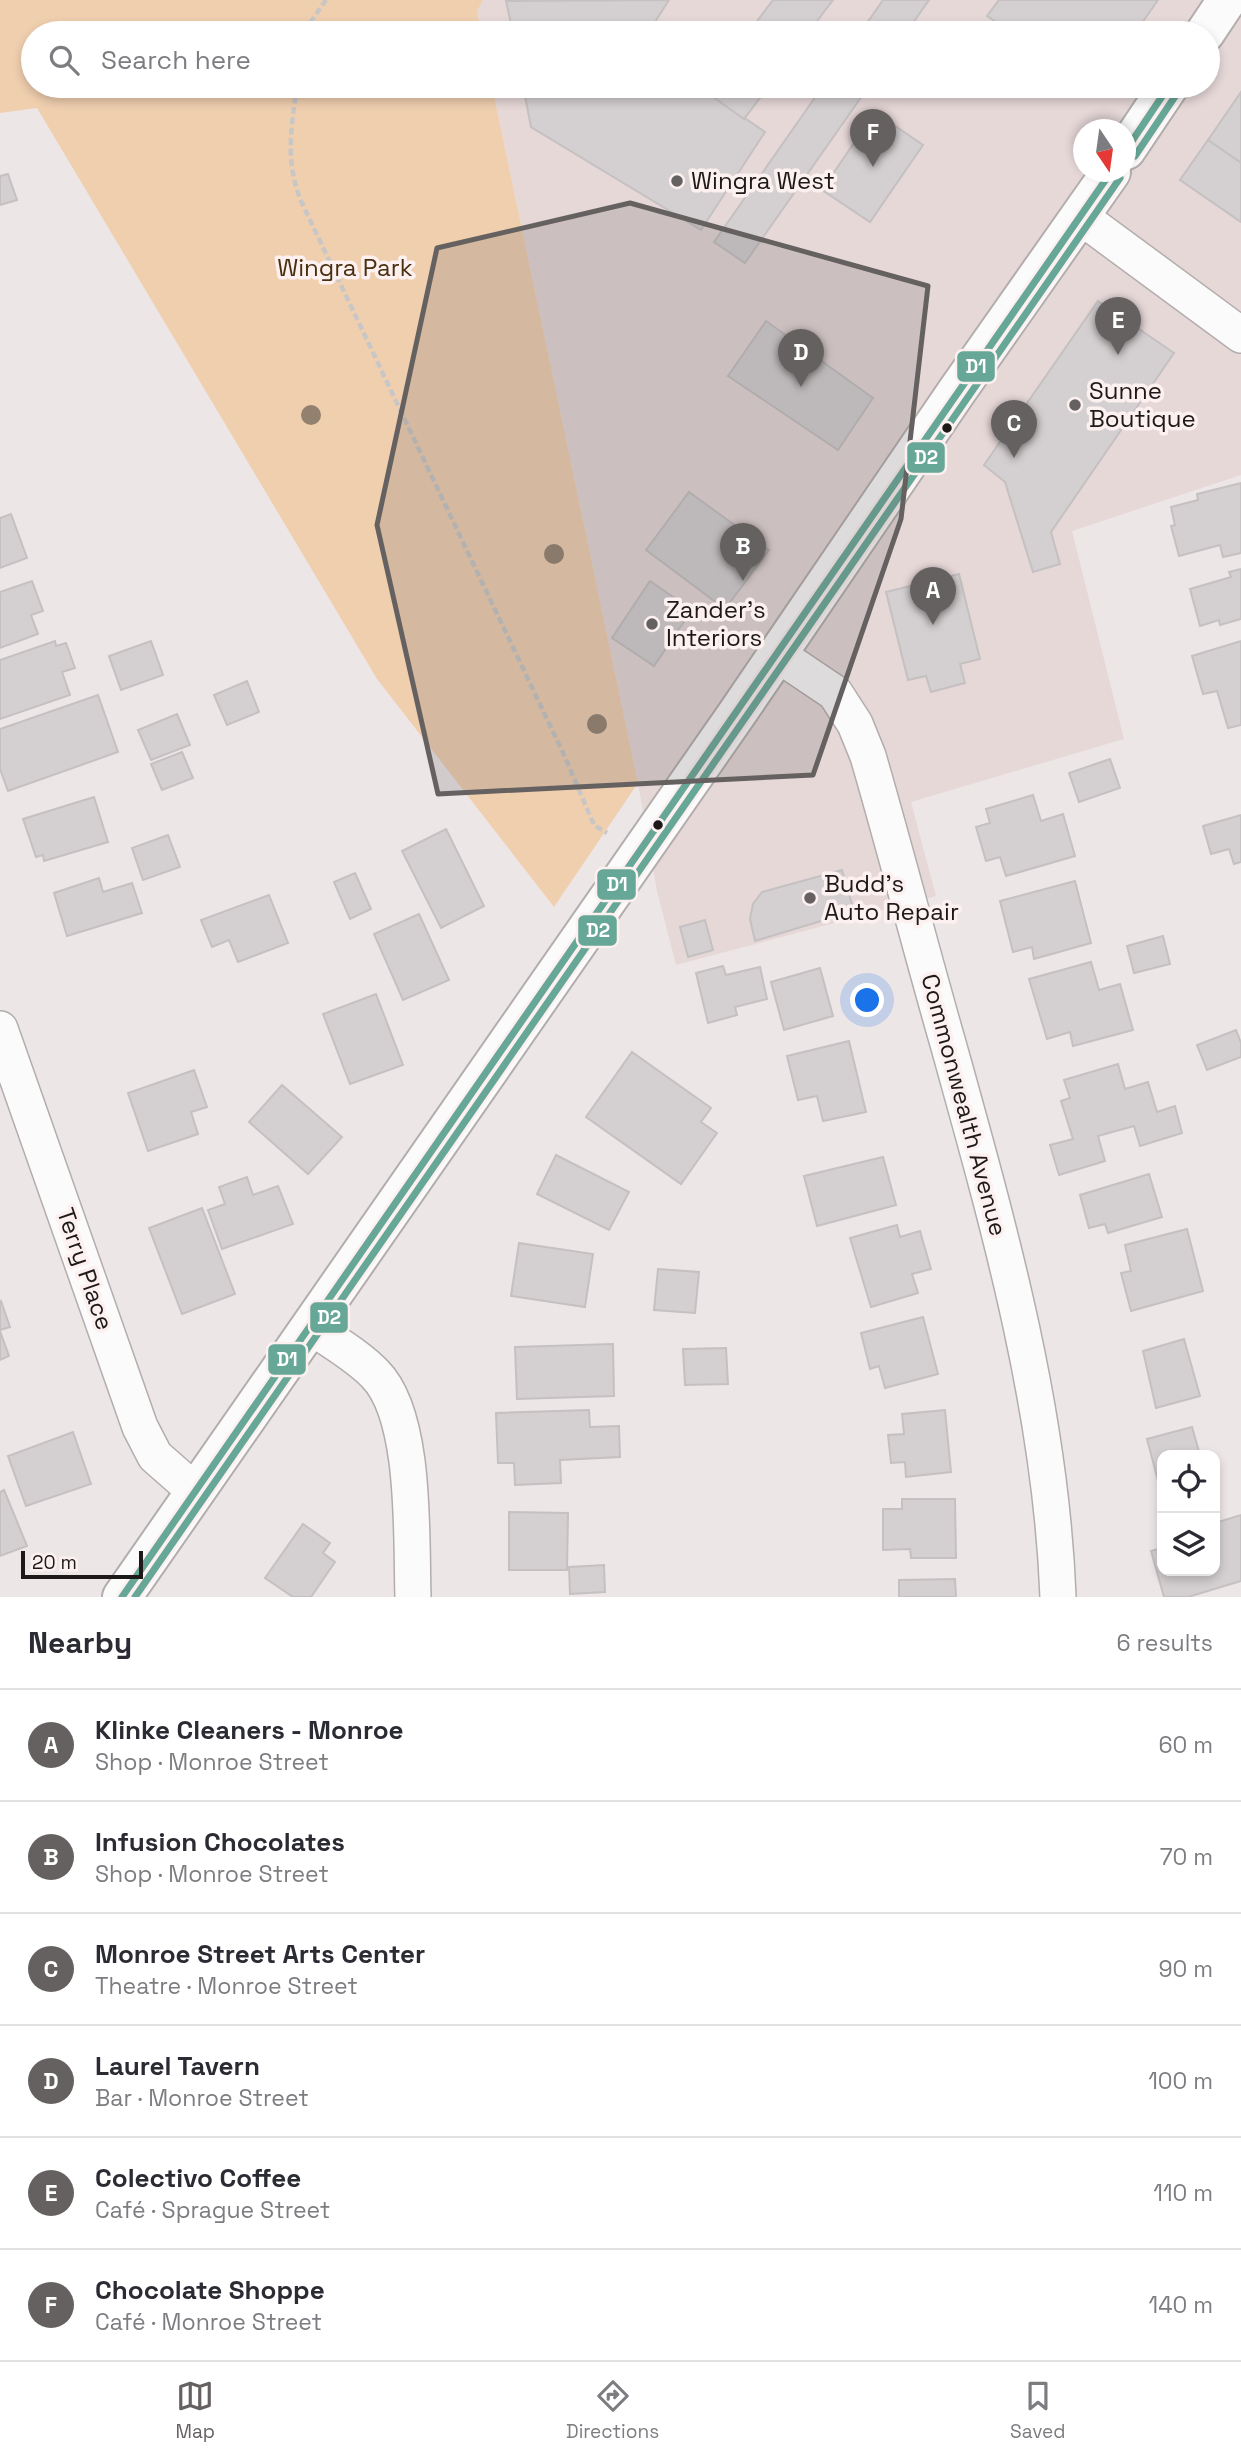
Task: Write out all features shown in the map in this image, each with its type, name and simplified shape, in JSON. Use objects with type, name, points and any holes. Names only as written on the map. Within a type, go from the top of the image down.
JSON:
[{"type":"main road","points":[[1213,21],[1227,0]]},
{"type":"main road","points":[[1136,134],[1161,98]]},
{"type":"main road","points":[[122,1597],[1104,182]]},
{"type":"street","points":[[1081,216],[1241,335]]},
{"type":"street","name":"Commonwealth Avenue","points":[[777,654],[835,693],[855,724],[868,755],[987,1182],[1033,1376],[1056,1539],[1058,1597]]},
{"type":"street","name":"Terry Place","points":[[0,1029],[140,1427],[155,1456],[196,1492]]},
{"type":"street","points":[[310,1326],[376,1374],[391,1399],[402,1431],[408,1482],[413,1597]]},
{"type":"path","points":[[311,21],[326,0]]},
{"type":"path","points":[[296,98],[290,153],[292,179],[301,201],[554,733],[594,824],[610,835]]},
{"type":"highlighted area","points":[[630,203],[928,286],[901,519],[813,775],[438,794],[377,525],[437,248]]},
{"type":"shaded area","points":[[483,0],[1241,0],[1241,475],[1072,531],[1124,739],[911,802],[936,896],[676,965],[657,891],[638,783],[495,98],[1220,98],[1220,21],[479,21],[477,12]]},
{"type":"green space","name":"Wingra Park","points":[[0,0],[483,0],[477,12],[479,21],[21,21],[21,98],[495,98],[638,783],[554,907],[377,679],[37,108],[0,113]]},
{"type":"building","points":[[669,0],[656,21],[510,21],[506,1]]},
{"type":"building","points":[[773,0],[833,0],[817,21],[757,21]]},
{"type":"building","points":[[883,0],[929,0],[914,21],[868,21]]},
{"type":"building","points":[[999,0],[1158,0],[1143,21],[995,21],[987,16]]},
{"type":"building","points":[[1241,92],[1241,163],[1208,140]]},
{"type":"building","name":"Wingra West","points":[[525,98],[715,98],[765,132],[701,230],[531,127]]},
{"type":"building","points":[[715,98],[760,98],[744,119]]},
{"type":"building","points":[[815,98],[861,98],[745,263],[714,242]]},
{"type":"building","points":[[875,112],[923,145],[870,222],[822,190]]},
{"type":"building","points":[[1208,140],[1241,163],[1241,222],[1180,180]]},
{"type":"building","points":[[8,174],[17,200],[0,205],[0,176]]},
{"type":"building","points":[[1098,301],[1174,353],[1051,532],[1060,564],[1033,572],[1005,482],[984,465]]},
{"type":"building","points":[[766,321],[873,398],[838,450],[728,376]]},
{"type":"building","points":[[1241,483],[1241,553],[1223,557],[1220,545],[1179,556],[1171,526],[1175,525],[1171,507],[1198,500],[1197,494]]},
{"type":"building","points":[[689,492],[769,550],[725,609],[646,550]]},
{"type":"building","points":[[11,514],[27,558],[0,568],[0,518]]},
{"type":"building","points":[[1241,569],[1241,619],[1220,625],[1219,620],[1200,626],[1190,589],[1231,577],[1229,572]]},
{"type":"building","points":[[959,574],[980,659],[960,664],[965,683],[931,692],[926,676],[908,680],[886,592]]},
{"type":"building","points":[[32,581],[43,611],[31,615],[38,634],[0,648],[0,592]]},
{"type":"building","name":"Zander's Interiors","points":[[650,581],[692,610],[654,666],[612,638]]},
{"type":"building","points":[[55,641],[56,646],[66,643],[75,668],[62,672],[70,695],[0,719],[0,660]]},
{"type":"building","points":[[151,641],[163,675],[121,690],[109,656]]},
{"type":"building","points":[[1241,641],[1241,725],[1228,728],[1217,691],[1203,694],[1192,656]]},
{"type":"building","points":[[247,681],[259,712],[227,725],[214,695]]},
{"type":"building","points":[[98,695],[118,752],[8,791],[0,769],[0,729]]},
{"type":"building","points":[[177,714],[190,745],[151,760],[138,730]]},
{"type":"building","points":[[182,752],[193,778],[162,790],[151,764]]},
{"type":"building","points":[[1110,759],[1120,788],[1079,802],[1069,773]]},
{"type":"building","points":[[1033,795],[1041,821],[1063,814],[1075,856],[1006,876],[1000,857],[986,861],[976,827],[990,823],[986,809]]},
{"type":"building","points":[[94,797],[108,842],[44,861],[43,855],[36,857],[23,819]]},
{"type":"building","points":[[1241,815],[1241,862],[1234,864],[1229,849],[1211,854],[1203,826]]},
{"type":"building","points":[[446,829],[484,906],[441,928],[402,851]]},
{"type":"building","points":[[168,835],[180,867],[143,880],[132,848]]},
{"type":"building","points":[[842,870],[854,911],[755,941],[750,919],[753,904],[762,892]]},
{"type":"building","points":[[355,873],[371,909],[350,919],[334,882]]},
{"type":"building","points":[[99,878],[103,892],[132,883],[142,913],[67,936],[54,893]]},
{"type":"building","points":[[1075,881],[1091,943],[1034,959],[1032,947],[1013,952],[1000,901]]},
{"type":"building","points":[[269,895],[288,943],[238,962],[229,940],[212,947],[201,920]]},
{"type":"building","points":[[419,914],[449,980],[403,1000],[374,934]]},
{"type":"building","points":[[705,920],[713,950],[688,957],[680,927]]},
{"type":"building","points":[[1163,936],[1170,964],[1134,973],[1127,946]]},
{"type":"building","points":[[1091,962],[1099,990],[1120,984],[1133,1030],[1073,1046],[1070,1032],[1047,1039],[1029,979]]},
{"type":"building","points":[[723,966],[726,975],[760,967],[767,999],[735,1007],[737,1015],[708,1023],[696,973]]},
{"type":"building","points":[[820,968],[833,1016],[784,1030],[771,982]]},
{"type":"building","points":[[376,994],[403,1065],[350,1084],[323,1014]]},
{"type":"building","points":[[1236,1030],[1241,1043],[1241,1057],[1207,1070],[1197,1045]]},
{"type":"building","points":[[849,1041],[866,1112],[823,1121],[817,1096],[798,1100],[787,1056]]},
{"type":"building","points":[[632,1052],[711,1108],[701,1122],[717,1133],[681,1184],[586,1117]]},
{"type":"building","points":[[1118,1064],[1125,1089],[1148,1082],[1157,1112],[1175,1106],[1182,1133],[1140,1146],[1134,1126],[1098,1136],[1105,1161],[1059,1175],[1050,1145],[1073,1139],[1061,1101],[1070,1098],[1064,1080]]},
{"type":"building","points":[[194,1070],[207,1107],[191,1112],[198,1134],[148,1151],[128,1093]]},
{"type":"building","points":[[282,1085],[342,1137],[308,1174],[249,1122]]},
{"type":"building","points":[[556,1155],[629,1192],[609,1230],[537,1194]]},
{"type":"building","points":[[883,1157],[896,1205],[817,1226],[804,1176]]},
{"type":"building","points":[[1149,1174],[1162,1217],[1108,1233],[1105,1224],[1089,1228],[1080,1195]]},
{"type":"building","points":[[247,1177],[253,1195],[278,1186],[293,1224],[222,1249],[208,1210],[225,1204],[219,1187]]},
{"type":"building","points":[[202,1208],[235,1294],[182,1314],[149,1228]]},
{"type":"building","points":[[897,1225],[900,1237],[920,1231],[931,1269],[912,1274],[918,1293],[871,1307],[850,1238]]},
{"type":"building","points":[[1187,1229],[1203,1291],[1131,1311],[1121,1273],[1131,1271],[1125,1245]]},
{"type":"building","points":[[519,1243],[593,1254],[585,1307],[511,1296]]},
{"type":"building","points":[[658,1269],[699,1272],[695,1313],[654,1310]]},
{"type":"building","points":[[0,1302],[10,1327],[0,1330]]},
{"type":"building","points":[[923,1317],[938,1374],[885,1388],[879,1366],[870,1369],[861,1333]]},
{"type":"building","points":[[0,1331],[9,1356],[0,1360]]},
{"type":"building","points":[[1184,1339],[1200,1396],[1156,1408],[1143,1351]]},
{"type":"building","points":[[613,1344],[614,1396],[517,1399],[515,1347]]},
{"type":"building","points":[[726,1348],[728,1384],[685,1385],[683,1349]]},
{"type":"building","points":[[589,1410],[590,1427],[619,1426],[620,1457],[560,1460],[561,1483],[515,1485],[514,1463],[498,1463],[496,1413]]},
{"type":"building","points":[[945,1410],[951,1472],[906,1477],[905,1462],[891,1463],[888,1435],[904,1434],[902,1414]]},
{"type":"building","points":[[1192,1427],[1199,1450],[1157,1450],[1157,1477],[1147,1439]]},
{"type":"building","points":[[73,1432],[91,1484],[26,1506],[8,1456]]},
{"type":"building","points":[[4,1490],[27,1546],[0,1556],[0,1492]]},
{"type":"building","points":[[902,1499],[955,1499],[956,1558],[911,1558],[910,1549],[883,1550],[883,1509],[902,1509]]},
{"type":"building","points":[[509,1512],[568,1513],[567,1570],[509,1570]]},
{"type":"building","points":[[1241,1515],[1241,1581],[1188,1597],[1164,1597],[1158,1576],[1220,1576],[1220,1521]]},
{"type":"building","points":[[303,1524],[330,1543],[323,1553],[335,1562],[311,1597],[293,1597],[265,1578]]},
{"type":"building","points":[[1157,1549],[1157,1572],[1151,1551]]},
{"type":"building","points":[[604,1565],[605,1592],[570,1594],[569,1567]]},
{"type":"building","points":[[955,1579],[956,1597],[899,1597],[899,1580]]},
{"type":"transit line","name":"D1","points":[[1136,135],[1161,98]]},
{"type":"transit line","name":"D2","points":[[1136,155],[1174,98]]},
{"type":"transit line","name":"D1","points":[[122,1597],[1104,182]]},
{"type":"transit line","name":"D2","points":[[135,1597],[1117,182]]},
{"type":"place","name":"Chocolate Shoppe","points":[[873,167]]},
{"type":"place","name":"Wingra West","points":[[677,181]]},
{"type":"place","name":"Colectivo Coffee","points":[[1118,355]]},
{"type":"place","name":"Laurel Tavern","points":[[801,387]]},
{"type":"place","name":"Sunne Boutique","points":[[1075,405]]},
{"type":"place","name":"Monroe Street Arts Center","points":[[1014,458]]},
{"type":"place","name":"Infusion Chocolates","points":[[743,581]]},
{"type":"place","name":"Zander's Interiors","points":[[652,624]]},
{"type":"place","name":"Klinke Cleaners - Monroe","points":[[933,625]]},
{"type":"place","name":"Budd's Auto Repair","points":[[810,898]]}]
